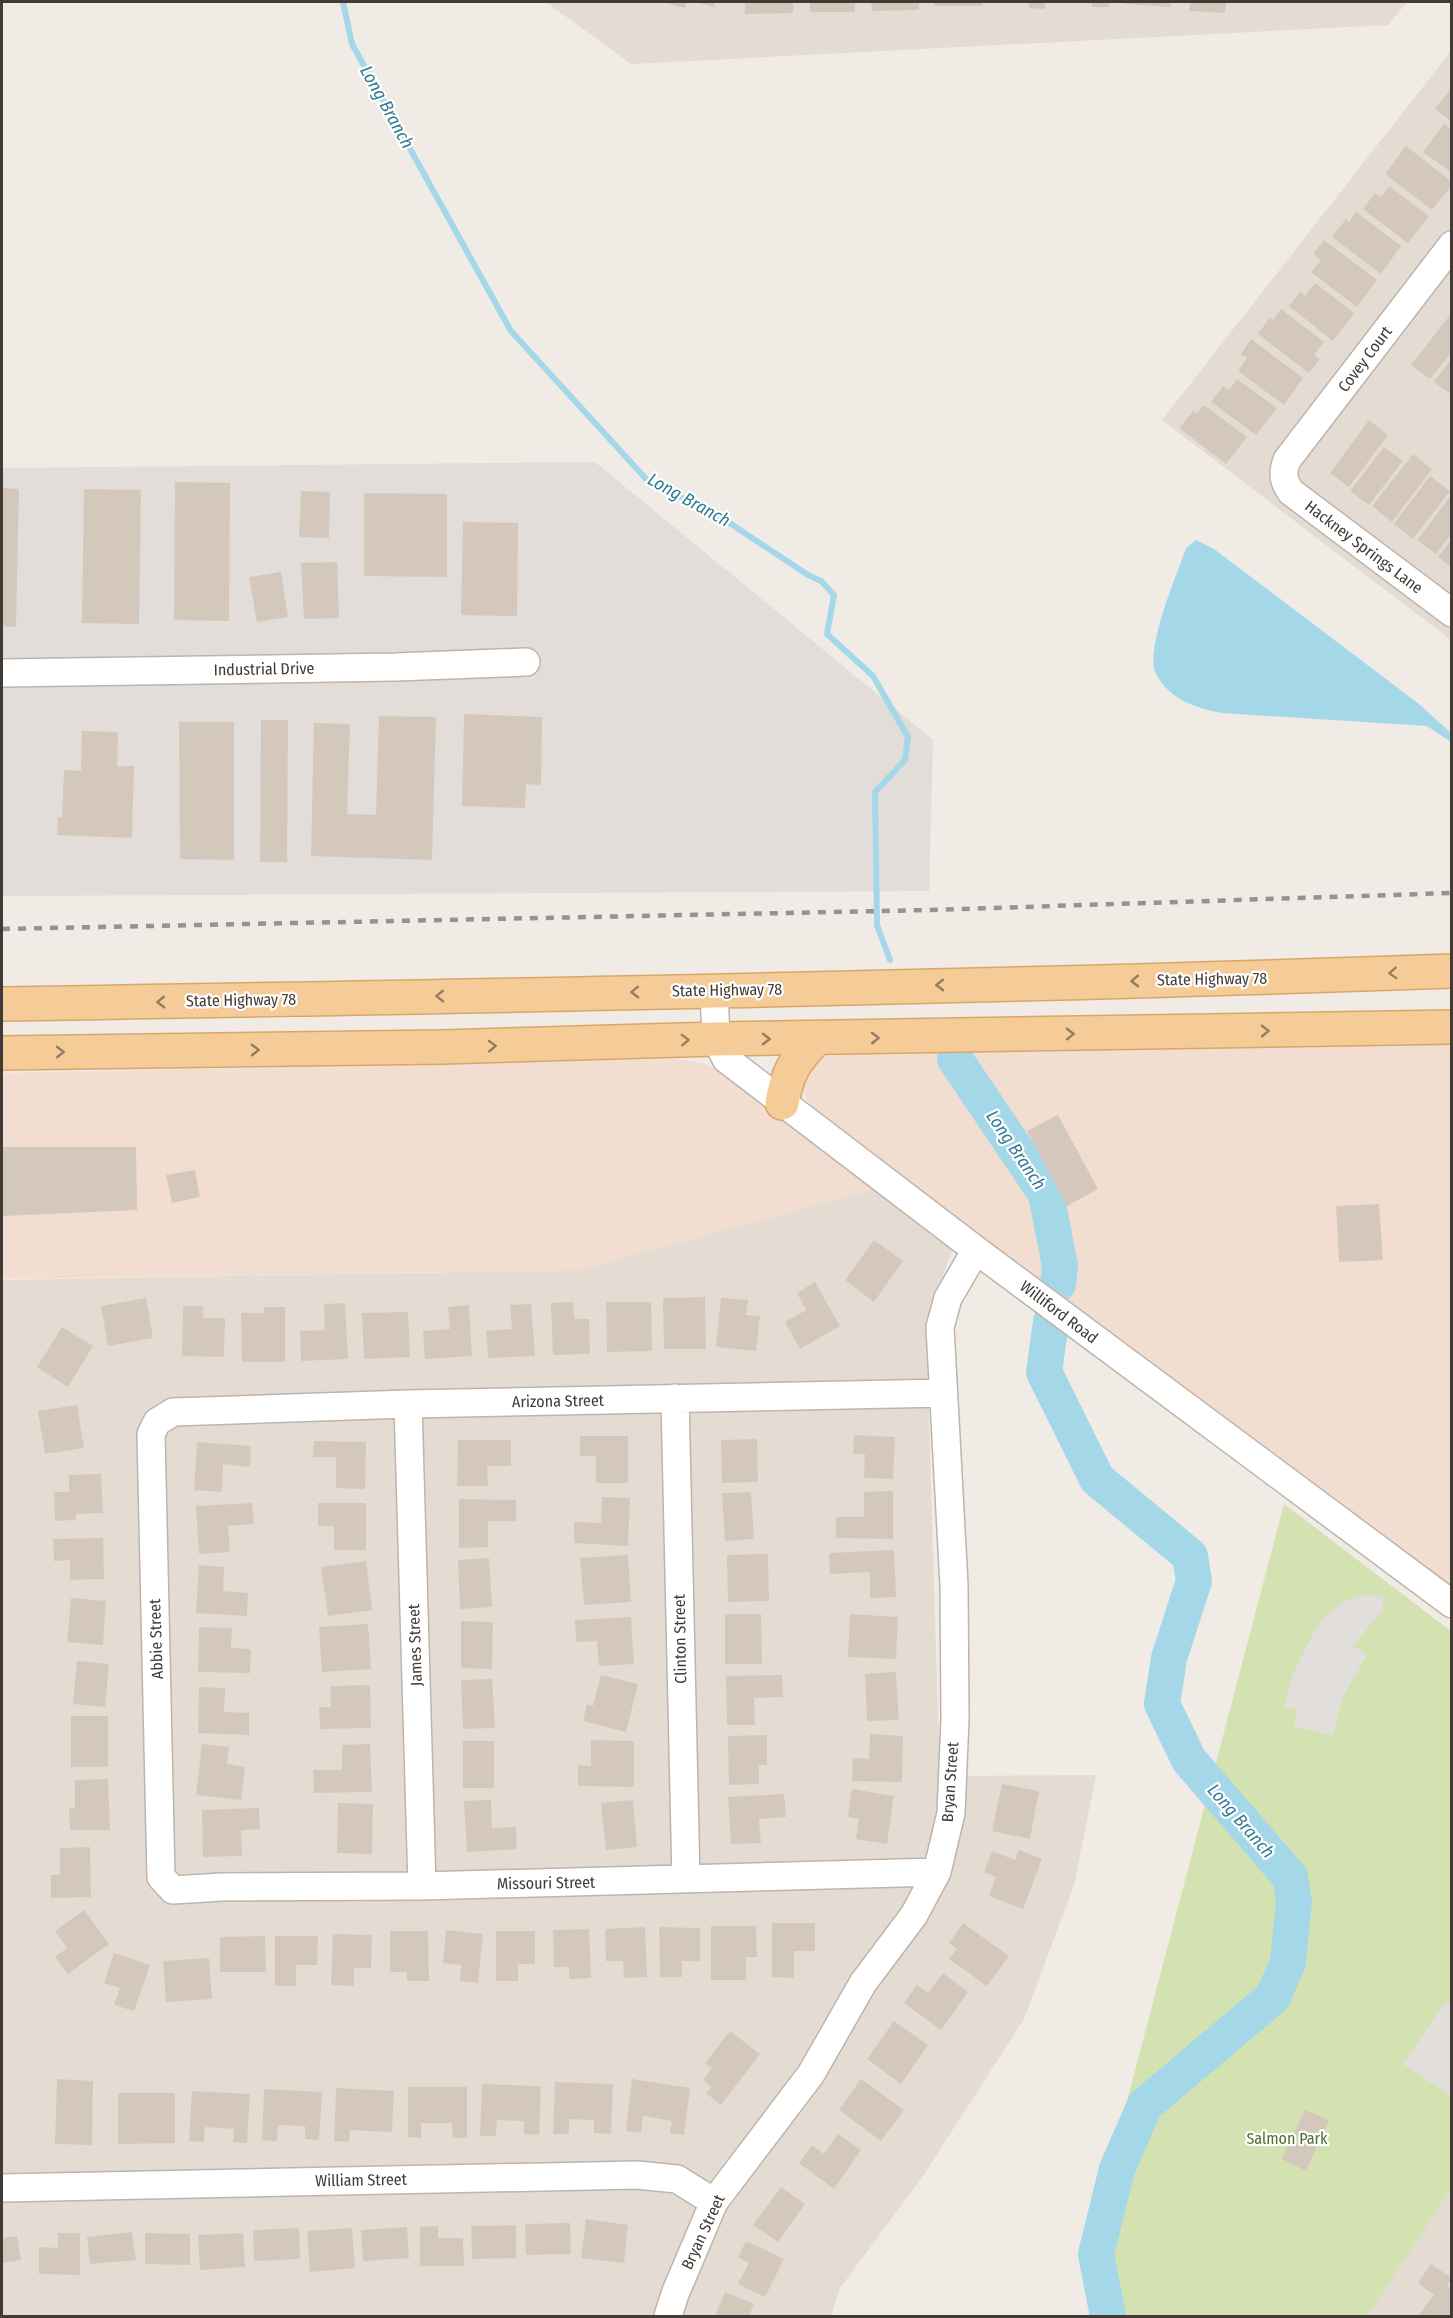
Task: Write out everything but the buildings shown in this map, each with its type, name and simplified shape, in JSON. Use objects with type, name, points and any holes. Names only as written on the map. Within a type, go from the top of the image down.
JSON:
[{"type":"main road","name":"State Highway 78","points":[[2,1004],[714,990],[1452,971]]},
{"type":"main road","points":[[2,1053],[442,1047],[716,1039],[1452,1027]]},
{"type":"main road","points":[[782,1103],[785,1084],[791,1068],[816,1039]]},
{"type":"street","name":"Covey Court","points":[[1283,475],[1287,460],[1447,261]]},
{"type":"street","name":"Hackney Springs Lane","points":[[1283,475],[1285,484],[1291,492],[1452,613]]},
{"type":"street","name":"Industrial Drive","points":[[2,673],[385,668],[526,662]]},
{"type":"street","points":[[714,990],[716,1039]]},
{"type":"street","name":"Williford Road","points":[[716,1039],[726,1059],[782,1103],[1452,1604]]},
{"type":"street","name":"Bryan Street","points":[[668,2316],[714,2202],[811,2074],[863,1983],[914,1915],[937,1872],[951,1813],[955,1719],[954,1585],[940,1327],[948,1298],[976,1250]]},
{"type":"street","name":"Arizona Street","points":[[173,1412],[408,1404],[943,1393]]},
{"type":"street","name":"Clinton Street","points":[[675,1398],[686,1880]]},
{"type":"street","name":"James Street","points":[[408,1404],[422,1886]]},
{"type":"street","name":"Abbie Street","points":[[160,1877],[151,1434],[157,1422],[173,1412]]},
{"type":"street","name":"Missouri Street","points":[[160,1877],[173,1890],[222,1887],[422,1886],[686,1880],[937,1872]]},
{"type":"street","name":"William Street","points":[[2,2188],[637,2175],[677,2179],[714,2202]]},
{"type":"shaded area","points":[[546,2],[1407,2],[1388,25],[631,64]]},
{"type":"shaded area","points":[[1451,51],[1451,640],[1162,420]]},
{"type":"shaded area","points":[[595,462],[933,740],[929,891],[2,896],[2,468]]},
{"type":"shaded area","points":[[1451,1042],[1451,1585],[815,1114],[798,1083],[817,1055]]},
{"type":"shaded area","points":[[674,1059],[703,1063],[731,1077],[878,1188],[578,1270],[2,1279],[2,1073]]},
{"type":"shaded area","points":[[878,1188],[952,1250],[926,1324],[940,1776],[1096,1775],[1074,1885],[1024,2019],[921,2179],[840,2288],[831,2316],[2,2316],[2,1280],[578,1270]]},
{"type":"shaded area","points":[[1361,1595],[1383,1596],[1383,1610],[1353,1646],[1367,1655],[1342,1699],[1333,1736],[1294,1726],[1297,1710],[1284,1706],[1292,1677],[1304,1651],[1320,1622],[1340,1604]]},
{"type":"shaded area","points":[[1445,2002],[1451,2005],[1451,2096],[1403,2064]]},
{"type":"shaded area","points":[[1451,2189],[1451,2316],[1368,2316]]},
{"type":"green space","name":"Salmon Park","points":[[1284,1504],[1451,1631],[1451,2189],[1368,2316],[1116,2316],[1096,2219]]},
{"type":"water","points":[[1196,540],[1214,549],[1419,704],[1451,733],[1451,742],[1427,726],[1222,713],[1193,705],[1176,696],[1156,674],[1153,663],[1154,648],[1163,612],[1186,548]]},
{"type":"waterway","name":"Long Branch","points":[[343,2],[352,44],[511,331],[647,480],[722,518],[808,575],[821,581],[834,595],[827,634],[873,676],[908,737],[905,760],[875,792],[877,925],[890,960]]},
{"type":"waterway","name":"Long Branch","points":[[955,1059],[1046,1194],[1060,1266],[1058,1284]]},
{"type":"waterway","name":"Long Branch","points":[[1051,1322],[1044,1372],[1097,1479],[1190,1556],[1194,1581],[1169,1658],[1162,1704],[1189,1760],[1290,1877],[1294,1902],[1288,1962],[1273,1997],[1145,2105],[1117,2169],[1096,2254],[1108,2316]]},
{"type":"railway","points":[[2,929],[931,910],[1452,893]]}]
